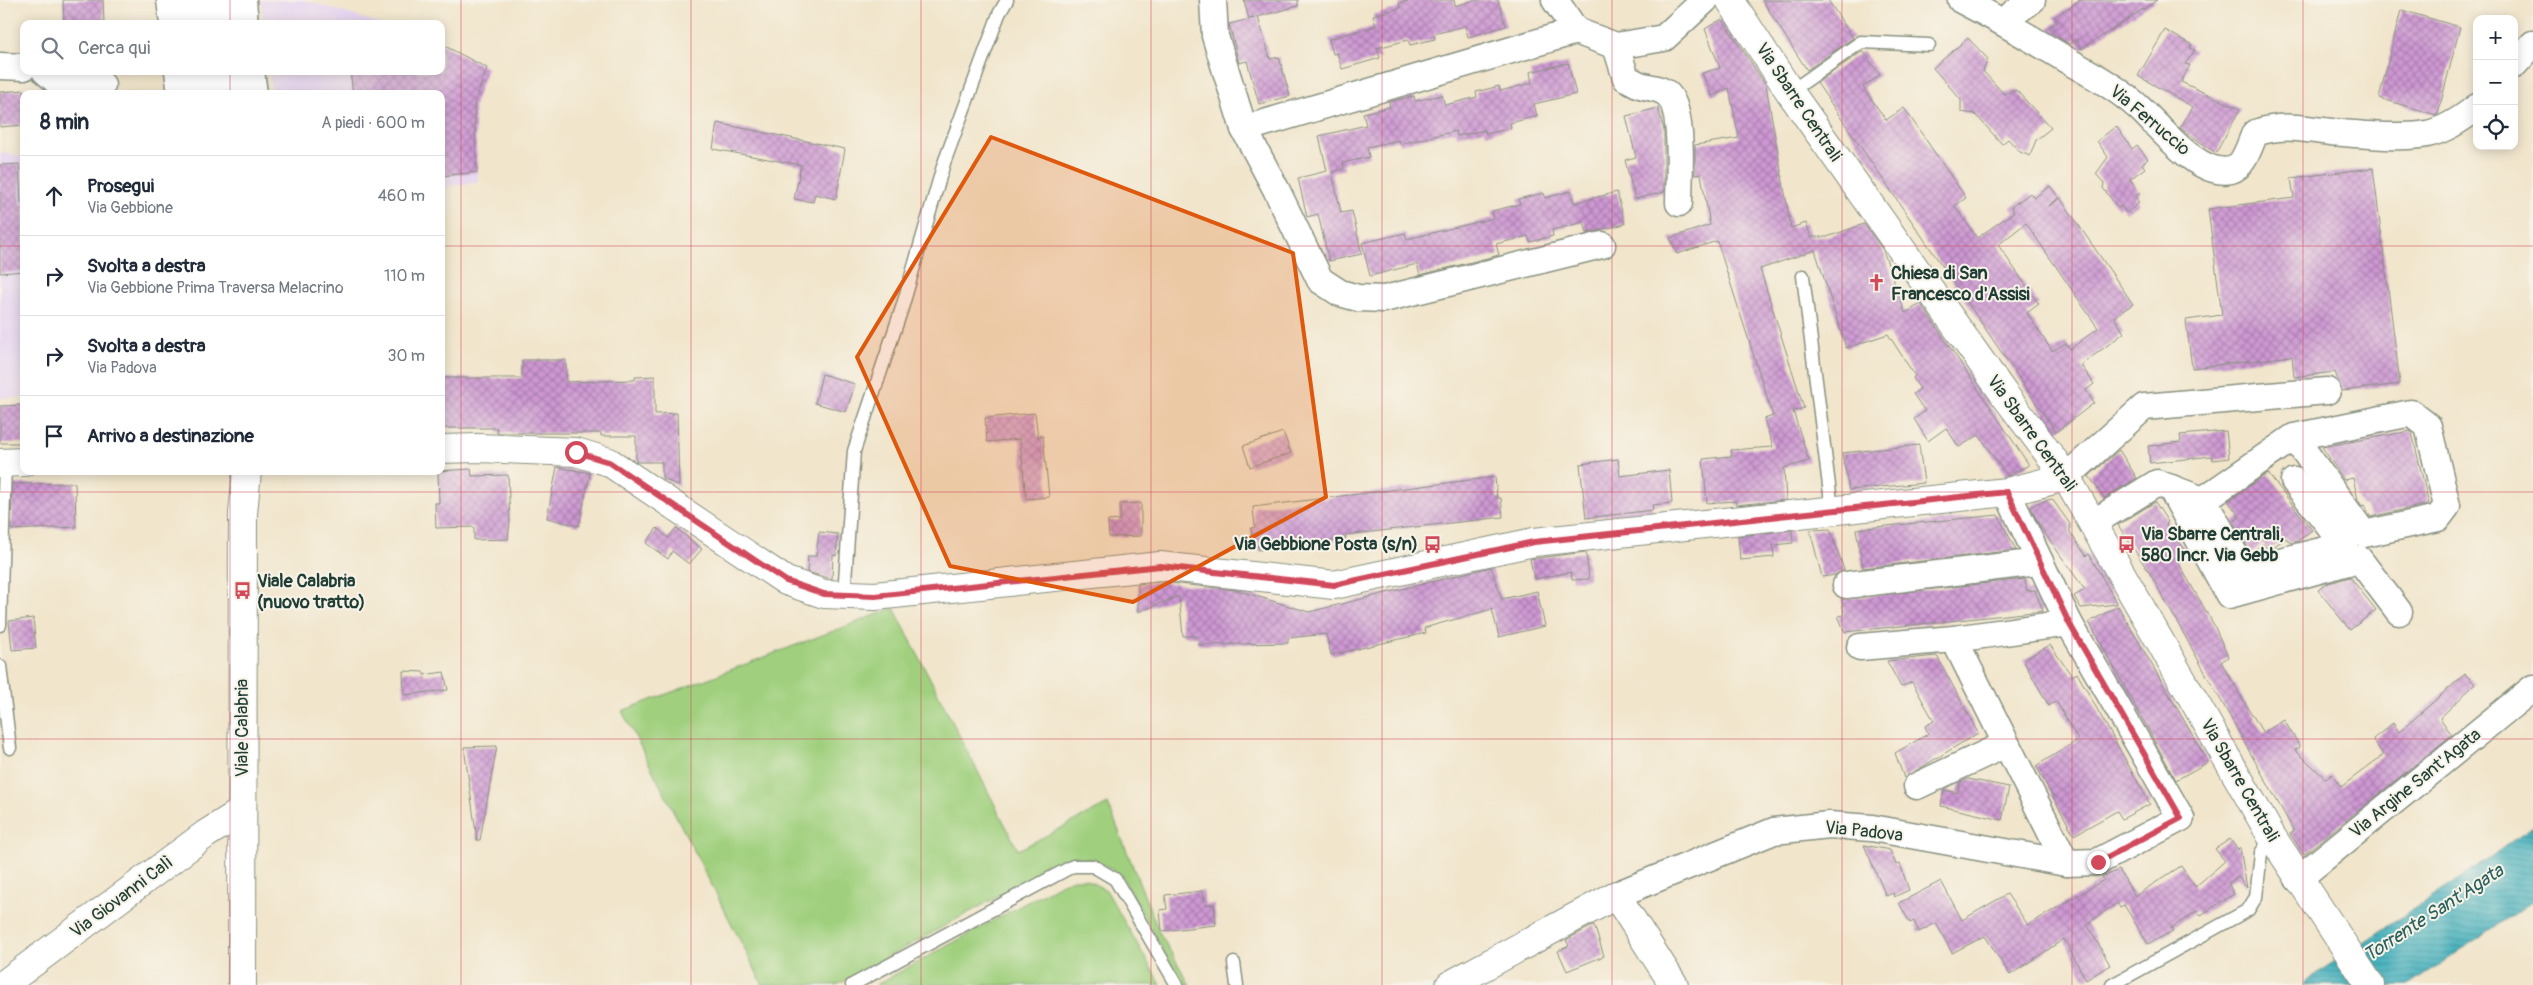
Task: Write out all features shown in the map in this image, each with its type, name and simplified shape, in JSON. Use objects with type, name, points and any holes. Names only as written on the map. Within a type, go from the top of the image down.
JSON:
[{"type":"street","points":[[170,0],[172,20]]},
{"type":"street","points":[[194,0],[196,20]]},
{"type":"street","points":[[218,0],[220,20]]},
{"type":"street","points":[[243,0],[246,20]]},
{"type":"street","points":[[1212,0],[1215,36],[1244,129],[1276,188],[1320,280],[1340,293],[1358,298],[1384,299],[1602,246]]},
{"type":"street","points":[[1556,0],[1576,31],[1616,46],[1664,38],[1705,0]]},
{"type":"street","name":"Via Sbarre Centrali","points":[[1730,0],[1790,92],[2004,394],[2066,477],[2272,837],[2370,985]]},
{"type":"street","name":"Via Ferruccio","points":[[1961,0],[2003,21],[2104,82],[2137,106],[2171,142],[2212,169],[2231,170],[2240,164],[2255,133],[2266,129],[2290,126],[2330,132],[2426,134],[2457,122],[2473,110]]},
{"type":"street","points":[[2003,21],[2032,0]]},
{"type":"street","points":[[1244,129],[1576,31]]},
{"type":"street","points":[[2518,61],[2533,44]]},
{"type":"street","points":[[1616,46],[1626,78],[1668,93],[1674,103],[1678,123],[1679,203]]},
{"type":"street","points":[[0,66],[20,67]]},
{"type":"street","points":[[50,75],[61,85],[102,85]]},
{"type":"street","points":[[179,75],[180,90]]},
{"type":"street","points":[[204,75],[205,90]]},
{"type":"street","points":[[227,75],[228,90]]},
{"type":"street","points":[[252,75],[253,90]]},
{"type":"street","points":[[445,449],[478,448],[576,452],[609,462],[786,581],[824,594],[875,596],[1160,566],[1334,585],[1534,542],[2007,492],[2066,477],[2144,407],[2327,392]]},
{"type":"street","points":[[2204,500],[2294,437],[2411,414],[2428,426],[2447,506],[2438,518],[2364,534],[2294,437]]},
{"type":"street","name":"Viale Calabria","points":[[242,985],[243,514],[246,475]]},
{"type":"street","points":[[2093,524],[2157,483],[2204,500],[2244,570],[2344,545],[2294,480]]},
{"type":"street","points":[[2171,488],[2228,595],[2358,559],[2399,612]]},
{"type":"street","points":[[1860,647],[1954,639],[2069,623],[2007,492]]},
{"type":"street","points":[[1846,586],[2040,562]]},
{"type":"street","name":"Via Padova","points":[[1450,985],[1616,895],[1774,831],[1829,825],[1872,828],[2066,863],[2098,862],[2181,818],[2069,623]]},
{"type":"street","points":[[1954,639],[2066,863]]},
{"type":"street","name":"Via Argine Sant'Agata","points":[[2300,882],[2533,688]]},
{"type":"street","points":[[1916,786],[2006,744]]},
{"type":"street","name":"Via Giovanni Calì","points":[[3,985],[206,834],[241,812]]},
{"type":"street","points":[[1616,895],[1674,985]]},
{"type":"lane","points":[[844,595],[854,451],[902,308],[944,163],[999,14],[1006,0]]},
{"type":"lane","points":[[1790,92],[1861,42],[1929,45]]},
{"type":"lane","points":[[1802,276],[1832,510]]},
{"type":"lane","points":[[0,625],[10,463]]},
{"type":"lane","points":[[0,666],[10,748]]},
{"type":"lane","points":[[2112,985],[2248,910],[2256,897],[2261,853],[2272,837]]},
{"type":"lane","points":[[852,985],[1073,866],[1093,866],[1116,879],[1177,985]]},
{"type":"lane","points":[[1234,963],[1237,985]]},
{"type":"highlighted area","points":[[991,137],[1293,253],[1326,497],[1133,602],[950,566],[857,357]]},
{"type":"shaded area","points":[[261,0],[304,0],[368,20],[264,20]]},
{"type":"shaded area","points":[[445,46],[487,68],[474,105],[478,182],[445,186],[445,90],[271,90],[270,75],[445,75]]},
{"type":"shaded area","points":[[0,152],[20,156],[20,397],[0,398]]},
{"type":"green space","points":[[894,608],[1018,850],[1108,804],[1159,932],[1190,985],[1183,985],[1121,875],[1096,860],[1070,857],[837,985],[763,985],[622,711]]},
{"type":"green space","points":[[1073,879],[1085,879],[1106,890],[1161,985],[876,985],[1062,883]]},
{"type":"water","name":"Torrente Sant'Agata","points":[[2533,826],[2533,901],[2409,985],[2304,985],[2317,973],[2486,861]]},
{"type":"building","points":[[63,0],[103,0],[104,20],[64,20]]},
{"type":"building","points":[[1244,0],[1298,0],[1298,6],[1249,19]]},
{"type":"building","points":[[1411,0],[1454,0],[1455,6],[1475,0],[1498,0],[1506,26],[1468,37],[1465,26],[1434,34],[1435,39],[1410,45],[1408,40],[1377,48],[1380,58],[1342,69],[1337,53],[1333,54],[1329,39],[1376,26],[1373,15],[1400,8],[1399,3]]},
{"type":"building","points":[[1762,0],[1828,0],[1853,38],[1807,70]]},
{"type":"building","points":[[2080,0],[2157,0],[2082,49],[2076,39],[2069,44],[2055,35],[2049,27],[2058,22],[2054,17]]},
{"type":"building","points":[[2401,10],[2460,27],[2438,114],[2436,115],[2379,98]]},
{"type":"building","points":[[1258,17],[1270,59],[1279,57],[1290,96],[1259,104],[1247,61],[1239,63],[1229,24]]},
{"type":"building","points":[[1722,19],[1766,85],[1791,228],[1806,223],[1811,237],[1827,237],[1864,224],[1883,250],[1905,313],[1921,304],[2029,465],[2007,476],[1979,435],[1959,447],[1946,428],[1928,441],[1914,419],[1925,411],[1913,394],[1920,389],[1913,378],[1915,376],[1888,334],[1846,348],[1815,250],[1760,269],[1804,408],[1793,411],[1809,461],[1784,468],[1786,500],[1736,505],[1736,501],[1707,503],[1703,459],[1732,456],[1731,450],[1773,447],[1764,419],[1773,416],[1717,241],[1677,254],[1670,238],[1710,225],[1701,174],[1695,175],[1695,145],[1739,138],[1729,88],[1712,96],[1702,73],[1720,68],[1705,29]]},
{"type":"building","points":[[2165,30],[2192,45],[2190,48],[2195,50],[2185,64],[2190,65],[2181,82],[2240,109],[2216,153],[2180,128],[2193,107],[2138,76]]},
{"type":"building","points":[[1968,38],[1988,59],[1983,71],[2004,94],[2016,90],[2051,128],[2036,140],[2030,156],[2020,152],[2008,139],[2002,144],[1975,114],[1961,112],[1961,100],[1933,68]]},
{"type":"building","points":[[445,46],[487,68],[474,105],[477,172],[445,176],[445,90],[352,90],[351,75],[445,75]]},
{"type":"building","points":[[1863,51],[1880,75],[1863,87],[1886,120],[1904,108],[1966,198],[1955,206],[1977,238],[2014,212],[2011,207],[2030,193],[2034,198],[2050,186],[2059,198],[2049,206],[2060,198],[2133,304],[2114,317],[2124,333],[2081,365],[2094,384],[2086,390],[2094,403],[2056,432],[1817,83]],"holes":[[[2026,223],[2098,328],[2070,349],[2066,343],[2052,351],[2027,313],[2039,304],[1998,245]]]},
{"type":"building","points":[[1568,63],[1576,94],[1534,104],[1537,116],[1510,123],[1511,128],[1486,134],[1485,130],[1457,136],[1456,131],[1400,144],[1399,140],[1367,147],[1369,157],[1343,163],[1344,169],[1332,172],[1341,213],[1352,211],[1362,254],[1329,261],[1318,214],[1307,217],[1298,178],[1327,171],[1319,136],[1366,125],[1363,113],[1390,107],[1389,102],[1414,96],[1415,101],[1442,95],[1445,105],[1477,97],[1476,92],[1499,86],[1500,91],[1532,83],[1530,72]]},
{"type":"building","points":[[20,90],[20,125],[0,127],[0,92]]},
{"type":"building","points":[[1658,108],[1664,130],[1664,192],[1635,199],[1625,160],[1636,157],[1626,116]]},
{"type":"building","points":[[717,123],[845,149],[836,199],[815,194],[813,202],[794,199],[801,165],[713,149]]},
{"type":"building","points":[[2116,126],[2132,149],[2137,145],[2148,159],[2142,164],[2145,168],[2130,179],[2140,193],[2135,196],[2139,203],[2126,213],[2121,206],[2118,208],[2103,188],[2104,183],[2096,174],[2108,157],[2097,141]]},
{"type":"building","points":[[19,164],[20,271],[0,273],[0,165]]},
{"type":"building","points":[[2373,168],[2400,384],[2342,391],[2335,372],[2294,377],[2292,356],[2192,368],[2186,320],[2222,315],[2208,209],[2294,198],[2291,178]]},
{"type":"building","points":[[1571,191],[1574,203],[1617,192],[1625,224],[1587,233],[1584,222],[1552,230],[1553,236],[1530,242],[1528,236],[1496,244],[1499,255],[1420,275],[1417,264],[1370,276],[1362,243],[1405,233],[1407,239],[1494,218],[1492,211],[1520,204],[1518,199],[1544,193],[1545,198]]},
{"type":"building","points":[[522,360],[566,360],[566,382],[635,380],[635,377],[655,376],[655,414],[677,413],[679,486],[662,478],[662,462],[636,462],[636,436],[601,436],[601,433],[497,433],[497,428],[445,428],[445,378],[522,378]]},
{"type":"building","points":[[822,374],[855,384],[846,412],[815,403]]},
{"type":"building","points":[[20,405],[20,443],[0,443],[0,406]]},
{"type":"building","points":[[1035,413],[1038,437],[1043,436],[1049,497],[1026,499],[1020,439],[987,442],[985,418]]},
{"type":"building","points":[[2226,431],[2229,458],[2213,460],[2212,456],[2150,463],[2148,446],[2181,442],[2180,435]]},
{"type":"building","points":[[2410,431],[2429,504],[2370,517],[2365,505],[2362,506],[2358,500],[2353,478],[2344,480],[2322,447]]},
{"type":"building","points":[[1283,432],[1291,453],[1250,467],[1243,446]]},
{"type":"building","points":[[1919,445],[1924,483],[1849,490],[1842,453]]},
{"type":"building","points":[[2119,450],[2137,478],[2104,498],[2089,476]]},
{"type":"building","points":[[1618,459],[1620,476],[1669,470],[1672,503],[1652,505],[1653,510],[1586,518],[1580,464]]},
{"type":"building","points":[[557,467],[590,473],[579,526],[547,518]]},
{"type":"building","points":[[471,469],[472,476],[508,475],[510,522],[508,539],[474,540],[474,527],[436,528],[435,503],[439,503],[438,475],[445,475],[445,471]]},
{"type":"building","points":[[2268,473],[2312,530],[2298,541],[2290,543],[2286,538],[2267,549],[2263,544],[2251,553],[2233,522],[2240,517],[2228,501]]},
{"type":"building","points":[[1495,477],[1497,498],[1501,498],[1503,517],[1345,535],[1346,539],[1258,550],[1258,545],[1253,546],[1251,528],[1255,527],[1253,507]]},
{"type":"building","points":[[75,483],[76,527],[11,530],[12,484]]},
{"type":"building","points":[[2052,499],[2070,524],[2070,532],[2086,556],[2089,554],[2117,604],[2081,608],[2074,596],[2085,590],[2039,525],[2031,507],[2037,503]]},
{"type":"building","points":[[2155,502],[2168,522],[2166,524],[2186,551],[2175,557],[2214,625],[2228,657],[2221,662],[2263,733],[2284,720],[2300,747],[2295,750],[2326,779],[2332,774],[2341,787],[2383,755],[2373,739],[2393,723],[2399,732],[2465,674],[2475,684],[2440,718],[2452,735],[2304,854],[2290,834],[2294,831],[2149,572],[2118,525]]},
{"type":"building","points":[[1141,503],[1141,536],[1109,537],[1108,521],[1120,520],[1120,504]]},
{"type":"building","points":[[1998,515],[2016,550],[1863,568],[1856,529]]},
{"type":"building","points":[[657,528],[668,538],[676,528],[702,549],[689,564],[672,551],[668,559],[646,543]]},
{"type":"building","points":[[1830,529],[1844,570],[1835,575],[1822,577],[1810,530]]},
{"type":"building","points":[[1792,530],[1793,543],[1773,545],[1774,557],[1740,560],[1738,536]]},
{"type":"building","points":[[819,532],[838,534],[836,556],[833,555],[832,579],[807,572],[808,556],[816,556]]},
{"type":"building","points":[[1586,552],[1589,579],[1572,580],[1571,572],[1534,579],[1530,559]]},
{"type":"building","points":[[1491,567],[1502,599],[1537,591],[1545,626],[1499,637],[1492,609],[1424,628],[1426,633],[1331,655],[1326,634],[1288,638],[1288,643],[1198,645],[1197,636],[1183,636],[1179,596],[1138,612],[1138,584],[1160,582],[1236,590],[1309,612]]},
{"type":"building","points":[[2350,577],[2376,610],[2350,630],[2318,590],[2326,584]]},
{"type":"building","points":[[2025,579],[2027,591],[2035,590],[2043,611],[1845,632],[1838,616],[1844,615],[1842,599]]},
{"type":"building","points":[[2118,606],[2208,762],[2176,780],[2089,622]]},
{"type":"building","points":[[33,618],[36,648],[12,650],[9,621]]},
{"type":"building","points":[[2050,645],[2072,676],[2077,673],[2150,804],[2122,819],[2117,811],[2074,835],[2036,766],[2078,740],[2056,701],[2049,706],[2023,660]]},
{"type":"building","points":[[1937,656],[1978,733],[1904,778],[1895,753],[1928,734],[1925,726],[1934,721],[1912,682],[1901,687],[1887,661]]},
{"type":"building","points":[[403,671],[424,672],[424,675],[444,672],[448,690],[404,695]]},
{"type":"building","points":[[497,746],[480,840],[477,840],[464,747]]},
{"type":"building","points":[[1968,779],[2009,787],[2002,820],[1941,806],[1944,790],[1958,793],[1960,782]]},
{"type":"building","points":[[2230,839],[2238,850],[2240,848],[2247,888],[2238,877],[2228,883],[2234,894],[2201,915],[2197,911],[2171,928],[2173,931],[2148,944],[2124,905],[2120,907],[2117,903],[2087,924],[2110,965],[2086,980],[2064,939],[2010,975],[1985,936],[1952,953],[1936,923],[1919,932],[1914,921],[1910,923],[1899,903],[1941,881],[1962,920],[2007,894],[2028,925],[2104,880],[2102,877],[2119,870],[2135,896],[2181,866],[2195,887],[2225,861],[2215,849]]},
{"type":"building","points":[[1864,845],[1890,850],[1896,865],[1900,864],[1909,890],[1894,897],[1893,893],[1886,896]]},
{"type":"building","points":[[1203,891],[1205,905],[1214,904],[1216,925],[1162,931],[1160,910],[1167,909],[1165,895]]},
{"type":"building","points":[[1594,925],[1604,956],[1567,971],[1558,951],[1569,946],[1566,940]]},
{"type":"place","name":"Chiesa di San Francesco d'Assisi","points":[[1877,283]]},
{"type":"place","name":"Via Gebbione Posta (s/n)","points":[[1432,544]]},
{"type":"place","name":"Via Sbarre Centrali, 580 Incr. Via Gebb","points":[[2127,544]]},
{"type":"place","name":"Viale Calabria (nuovo tratto)","points":[[243,591]]},
{"type":"route","points":[[576,452],[609,462],[786,581],[824,594],[875,596],[1160,566],[1334,585],[1534,542],[2007,492],[2069,623],[2181,818],[2098,862]]}]
